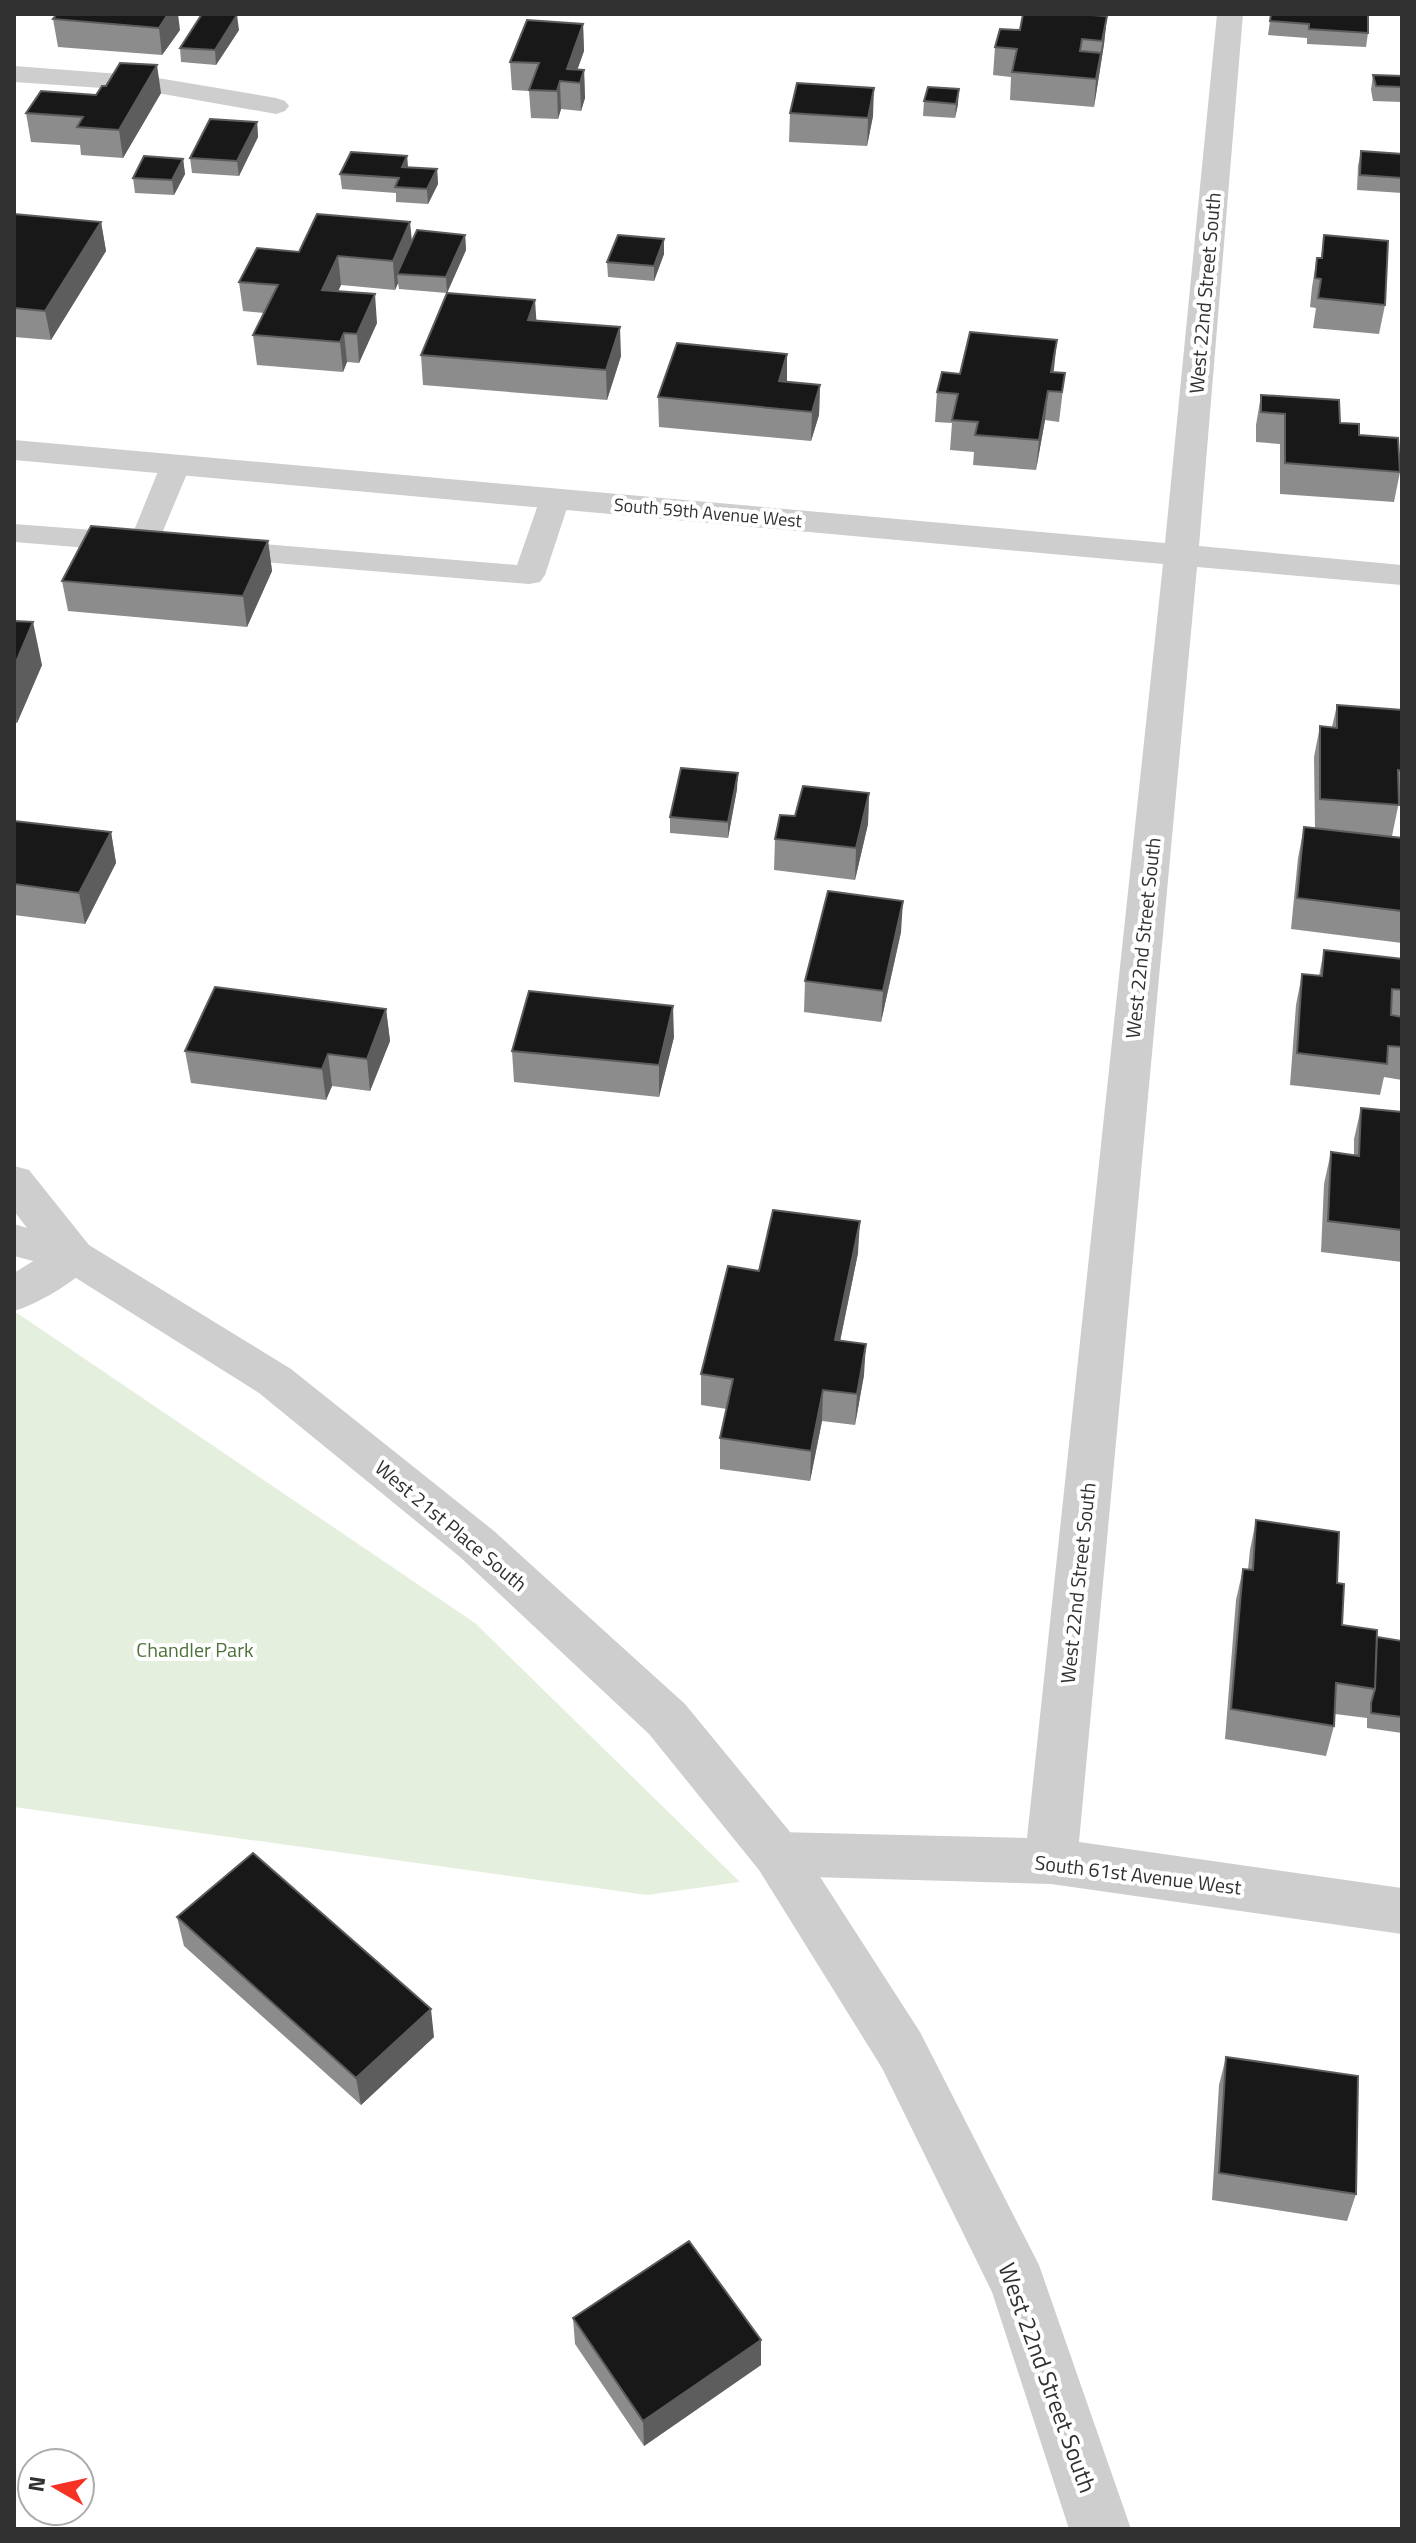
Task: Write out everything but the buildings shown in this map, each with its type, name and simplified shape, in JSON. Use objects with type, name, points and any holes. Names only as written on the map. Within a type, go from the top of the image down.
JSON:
[{"type":"street","name":"West 22nd Street South","points":[[1051,1861],[1181,556],[1230,14]]},
{"type":"street","name":"South 59th Avenue West","points":[[14,450],[1402,575]]},
{"type":"street","name":"West 21st Place South","points":[[14,1181],[74,1256]]},
{"type":"street","name":"West 21st Place South","points":[[14,1240],[74,1256],[275,1381],[477,1544],[667,1719],[777,1854]]},
{"type":"street","points":[[14,1295],[74,1256]]},
{"type":"street","name":"West 22nd Street South","points":[[777,1854],[901,2050],[1019,2285],[1100,2529]]},
{"type":"street","name":"South 61st Avenue West","points":[[777,1854],[1051,1861],[1402,1911]]},
{"type":"lane","points":[[14,74],[118,79],[211,91],[276,106]]},
{"type":"lane","points":[[169,545],[176,464]]},
{"type":"lane","points":[[14,533],[529,575],[555,499]]},
{"type":"green space","name":"Chandler Park","points":[[14,1311],[475,1623],[740,1882],[647,1895],[14,1807]]}]
